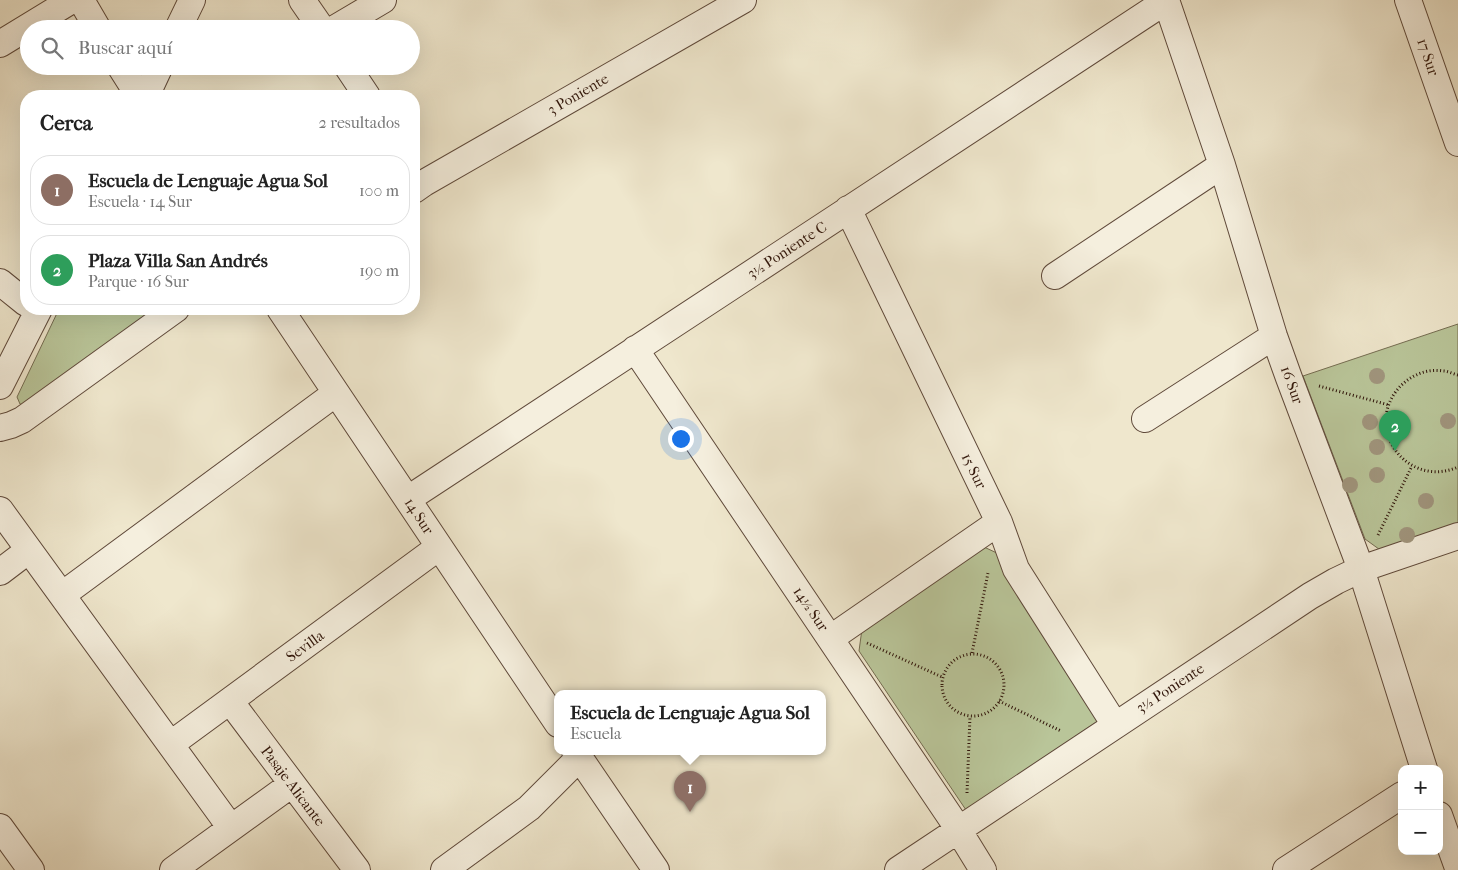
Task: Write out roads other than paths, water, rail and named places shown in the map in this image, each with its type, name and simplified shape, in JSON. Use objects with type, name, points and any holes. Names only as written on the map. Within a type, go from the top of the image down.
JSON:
[{"type":"street","points":[[39,20],[72,0]]},
{"type":"street","points":[[81,0],[93,20]]},
{"type":"street","points":[[182,20],[192,0]]},
{"type":"street","points":[[302,0],[316,20]]},
{"type":"street","points":[[349,20],[383,0]]},
{"type":"street","name":"3 Poniente","points":[[420,178],[743,0]]},
{"type":"street","name":"16 Sur","points":[[1166,0],[1222,165],[1274,336],[1361,569],[1423,765]]},
{"type":"street","name":"3½ Poniente C","points":[[408,499],[1166,0]]},
{"type":"street","name":"17 Sur","points":[[1408,0],[1449,91],[1458,143]]},
{"type":"street","points":[[0,44],[20,32]]},
{"type":"street","points":[[125,75],[134,90]]},
{"type":"street","points":[[149,90],[156,75]]},
{"type":"street","points":[[353,75],[363,90]]},
{"type":"street","points":[[1055,276],[1222,165]]},
{"type":"street","name":"15 Sur","points":[[848,209],[998,522],[1016,569],[1115,725]]},
{"type":"street","points":[[0,282],[20,297]]},
{"type":"street","points":[[0,386],[31,315]]},
{"type":"street","points":[[0,428],[11,426],[22,420],[168,315]]},
{"type":"street","name":"14 Sur","points":[[284,315],[554,718]]},
{"type":"street","points":[[1146,419],[1274,336]]},
{"type":"street","name":"14½ Sur","points":[[635,349],[831,638],[955,824],[983,870]]},
{"type":"street","points":[[62,595],[336,393]]},
{"type":"street","points":[[0,510],[232,828]]},
{"type":"street","points":[[831,638],[998,522]]},
{"type":"street","name":"3½ Poniente","points":[[898,870],[955,824],[1115,725],[1310,596],[1361,569],[1458,536]]},
{"type":"street","name":"Sevilla","points":[[171,744],[439,547]]},
{"type":"street","points":[[0,572],[29,550]]},
{"type":"street","name":"Pasaje Alicante","points":[[230,701],[358,870]]},
{"type":"street","points":[[444,870],[529,808],[577,755]]},
{"type":"street","points":[[579,755],[656,870]]},
{"type":"street","points":[[173,870],[292,784]]},
{"type":"street","points":[[1286,870],[1398,798]]},
{"type":"street","points":[[1443,825],[1458,868]]},
{"type":"street","points":[[0,827],[31,870]]},
{"type":"place","name":"Plaza Villa San Andrés","points":[[1395,451]]},
{"type":"place","name":"Escuela de Lenguaje Agua Sol","points":[[690,812]]}]
